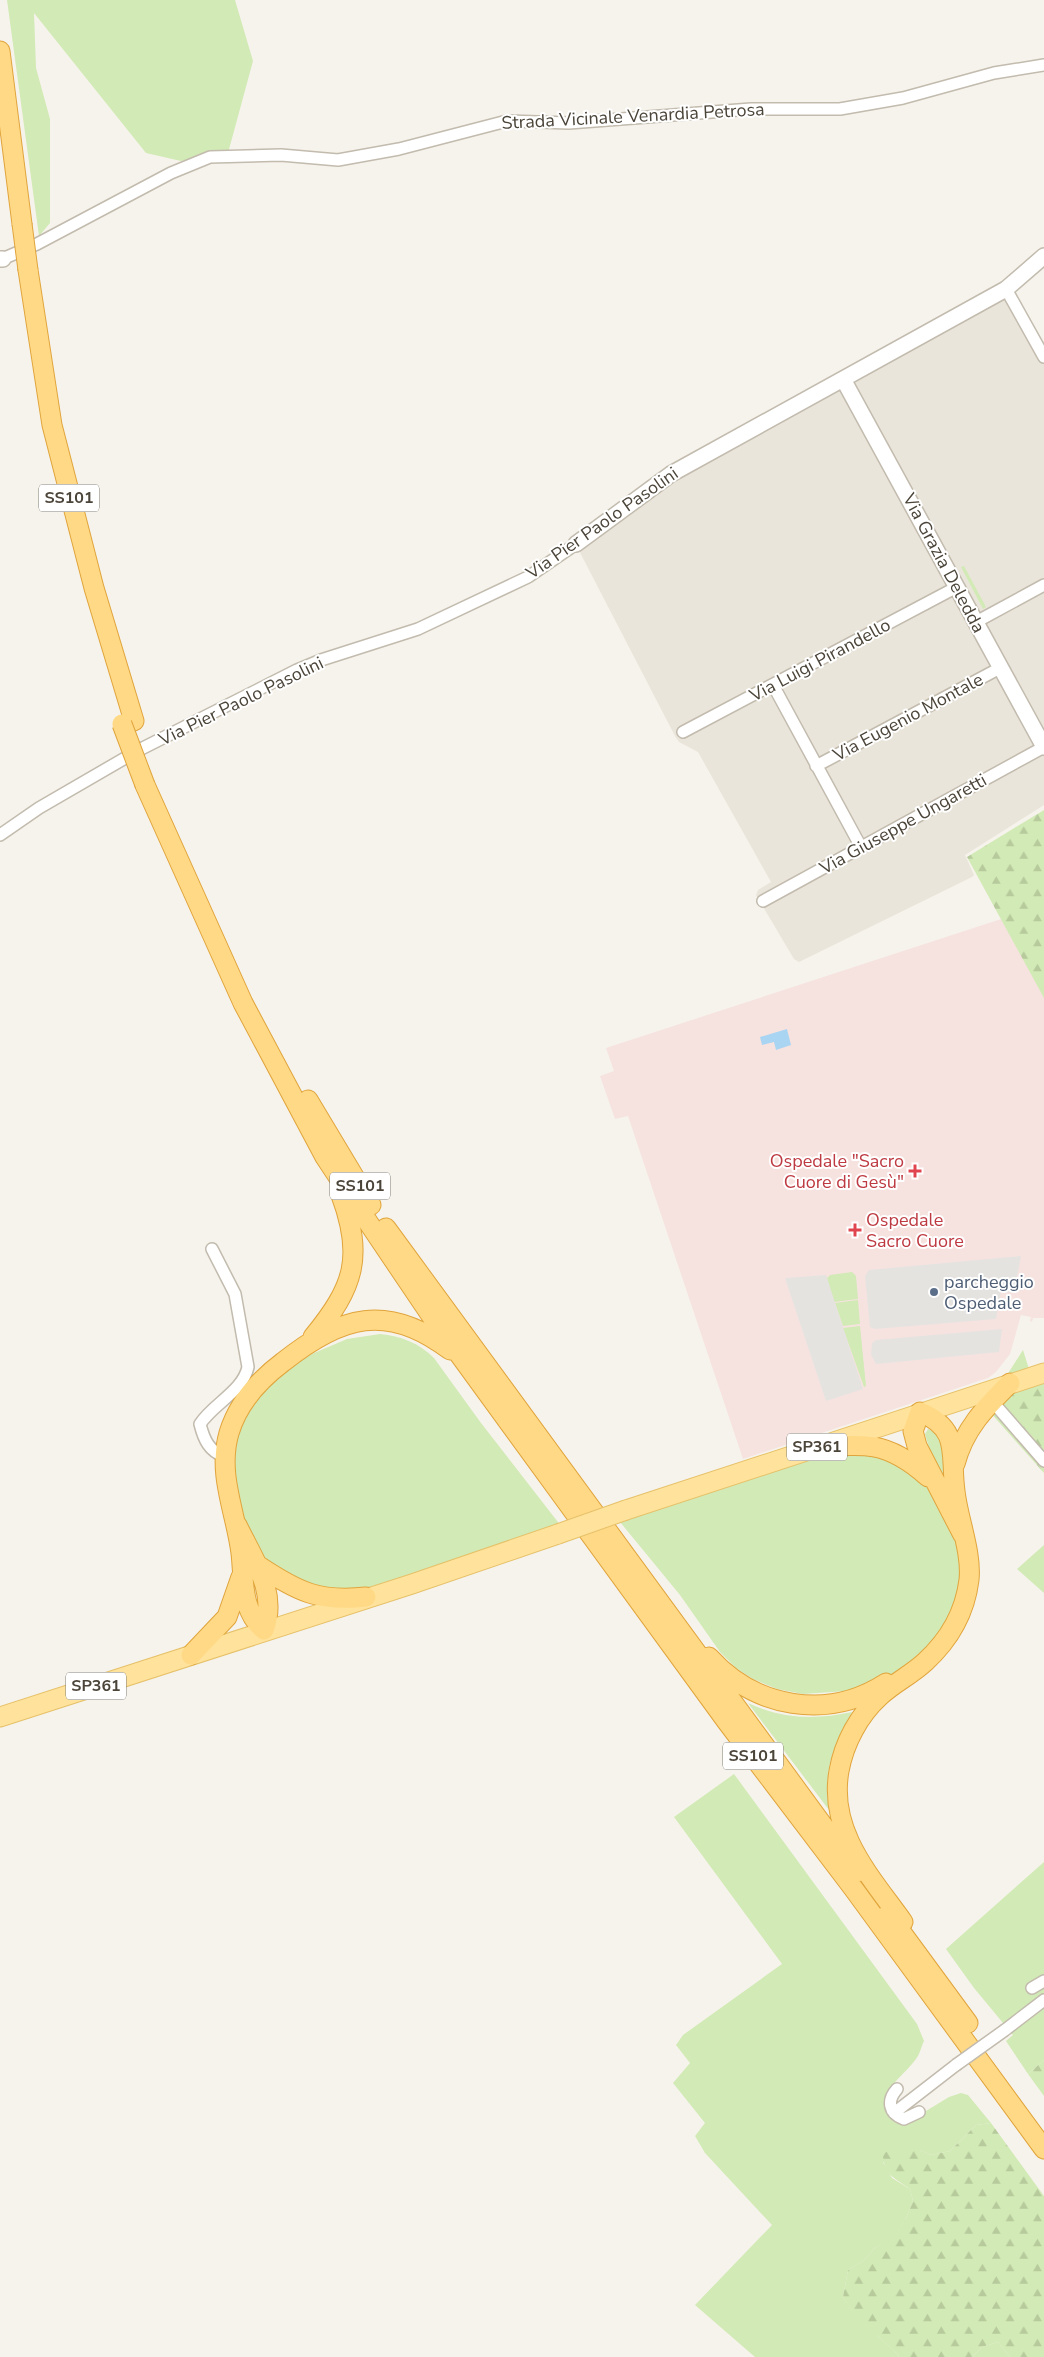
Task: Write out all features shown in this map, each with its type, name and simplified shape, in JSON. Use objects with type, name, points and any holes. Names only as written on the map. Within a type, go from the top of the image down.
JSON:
[{"type":"highway","name":"SS101","points":[[0,51],[22,272],[52,425],[128,722],[151,783],[243,1003],[325,1157],[427,1309],[727,1722],[853,1888],[1044,2148]]},
{"type":"highway","name":"SS101","points":[[0,140],[16,226]]},
{"type":"highway","name":"SS101","points":[[151,783],[253,997],[312,1106],[370,1203],[624,1555],[1044,2128]]},
{"type":"highway","points":[[237,1525],[259,1566],[269,1606],[264,1630],[255,1622],[249,1612],[242,1576],[237,1525],[225,1479],[225,1457],[229,1432],[254,1386],[310,1340],[341,1300],[353,1259],[354,1239],[350,1218],[325,1157]]},
{"type":"highway","points":[[310,1340],[332,1329],[359,1321],[383,1320],[411,1326],[436,1340],[465,1362]]},
{"type":"highway","points":[[954,1470],[964,1438],[970,1426],[1010,1383]]},
{"type":"highway","points":[[941,1986],[912,1934],[856,1858],[843,1829],[837,1794],[842,1757],[864,1714],[879,1697],[926,1661],[935,1651],[956,1623],[967,1591],[969,1564],[955,1491],[951,1444],[945,1427],[920,1412],[914,1427],[914,1439],[921,1458],[943,1495],[963,1536]]},
{"type":"highway","points":[[812,1449],[856,1444],[878,1447],[900,1455],[918,1468],[943,1495]]},
{"type":"highway","points":[[624,1555],[650,1579],[720,1669],[748,1690],[767,1698],[807,1705],[849,1700],[879,1688],[935,1651]]},
{"type":"highway","points":[[259,1566],[303,1592],[331,1598],[366,1597]]},
{"type":"highway","points":[[191,1654],[227,1617],[242,1576]]},
{"type":"main road","name":"SP361","points":[[0,1717],[558,1534],[920,1412],[1044,1373]]},
{"type":"street","name":"Strada Vicinale Venardia Petrosa","points":[[1,259],[37,244],[172,173],[210,157],[281,155],[338,160],[399,150],[507,122],[569,123],[751,109],[840,109],[883,102],[994,73],[1044,65]]},
{"type":"street","name":"Via Pier Paolo Pasolini","points":[[0,835],[39,808],[139,750],[297,670],[418,629],[528,577],[671,474],[1006,289],[1044,256]]},
{"type":"street","points":[[1006,289],[1044,357]]},
{"type":"street","name":"Via Grazia Deledda","points":[[843,379],[1044,747]]},
{"type":"street","points":[[976,622],[1044,585]]},
{"type":"street","name":"Via Luigi Pirandello","points":[[683,732],[957,588]]},
{"type":"street","name":"Via Eugenio Montale","points":[[816,766],[1000,668]]},
{"type":"street","points":[[773,685],[861,847]]},
{"type":"street","name":"Via Giuseppe Ungaretti","points":[[763,901],[1044,747]]},
{"type":"street","points":[[212,1249],[235,1294],[248,1367],[246,1374],[236,1386],[200,1424],[207,1445],[215,1454],[225,1457]]},
{"type":"street","points":[[992,1401],[1044,1461]]},
{"type":"street","points":[[1032,1988],[1044,1981]]},
{"type":"street","points":[[894,2112],[1044,2000]]},
{"type":"street","points":[[897,2088],[890,2096],[890,2105],[894,2112],[904,2119],[919,2112]]},
{"type":"shaded area","points":[[1002,285],[1044,350],[1044,805],[965,855],[974,875],[972,877],[799,962],[794,959],[756,895],[758,890],[771,882],[698,752],[679,742],[675,736],[573,539]]},
{"type":"shaded area","name":"Ospedale Sacro Cuore","points":[[1044,905],[1044,1318],[1033,1318],[1032,1322],[1030,1321],[1031,1317],[1021,1315],[1010,1354],[996,1372],[988,1378],[743,1459],[628,1116],[615,1119],[600,1076],[614,1071],[606,1048]]},
{"type":"shaded area","name":"parcheggio Ospedale","points":[[1021,1256],[1014,1293],[1001,1292],[996,1319],[875,1329],[870,1327],[865,1276],[869,1270]]},
{"type":"shaded area","points":[[826,1275],[863,1389],[826,1401],[785,1278]]},
{"type":"shaded area","points":[[1002,1329],[999,1352],[876,1364],[871,1355],[872,1343],[876,1340]]},
{"type":"green space","points":[[7,0],[235,0],[253,61],[228,153],[181,161],[146,153],[34,13],[36,68],[50,119],[50,223],[39,236]]},
{"type":"green space","points":[[964,566],[986,607],[983,609],[961,567]]},
{"type":"green space","points":[[1044,810],[1044,998],[967,857]]},
{"type":"green space","points":[[852,1272],[856,1276],[858,1299],[834,1302],[827,1278],[830,1275]]},
{"type":"green space","points":[[858,1300],[860,1324],[843,1326],[835,1303]]},
{"type":"green space","points":[[860,1326],[866,1386],[864,1387],[843,1328]]},
{"type":"green space","points":[[380,1334],[395,1336],[409,1341],[422,1348],[434,1358],[481,1423],[561,1526],[364,1592],[306,1590],[257,1553],[236,1500],[234,1445],[249,1406],[293,1362],[347,1339]]},
{"type":"green space","points":[[1023,1350],[1029,1369],[1005,1378]]},
{"type":"green space","points":[[1044,1382],[1044,1473],[989,1411],[1012,1393]]},
{"type":"green space","points":[[928,1429],[934,1432],[941,1444],[945,1480],[930,1451],[925,1434]]},
{"type":"green space","points":[[841,1450],[888,1456],[932,1487],[958,1540],[962,1578],[951,1618],[936,1640],[899,1670],[879,1683],[861,1690],[803,1694],[777,1689],[753,1679],[736,1668],[720,1652],[680,1595],[620,1522],[815,1456]]},
{"type":"green space","points":[[1044,1545],[1044,1593],[1017,1569]]},
{"type":"green space","points":[[748,1703],[786,1715],[812,1717],[852,1712],[831,1759],[827,1783],[829,1810]]},
{"type":"green space","points":[[734,1774],[917,2024],[924,2041],[917,2057],[890,2089],[885,2103],[889,2117],[903,2125],[949,2097],[961,2093],[968,2095],[991,2123],[976,2125],[950,2151],[931,2155],[920,2150],[883,2162],[892,2178],[910,2189],[913,2201],[906,2218],[894,2237],[876,2247],[863,2261],[848,2270],[843,2297],[852,2311],[898,2357],[755,2357],[695,2305],[772,2225],[705,2153],[695,2136],[705,2123],[673,2083],[690,2063],[676,2045],[683,2035],[782,1964],[674,1817]]},
{"type":"green space","points":[[1044,1862],[1044,2060],[1028,2074],[1006,2041],[1013,2035],[974,1988],[946,1949]]},
{"type":"green space","points":[[1044,2060],[1044,2096],[1028,2074]]},
{"type":"green space","points":[[991,2123],[1044,2196],[1044,2357],[1010,2357],[998,2342],[982,2347],[972,2357],[898,2357],[877,2335],[870,2336],[864,2331],[843,2297],[848,2270],[863,2261],[876,2247],[894,2236],[906,2218],[913,2201],[910,2189],[895,2179],[888,2171],[885,2166],[883,2153],[897,2149],[920,2150],[931,2155],[950,2151],[976,2125]]},
{"type":"green space","points":[[998,2342],[1010,2357],[972,2357],[982,2347]]},
{"type":"water","points":[[787,1029],[791,1045],[776,1050],[774,1042],[762,1045],[760,1037]]},
{"type":"place","name":"Ospedale \"Sacro Cuore di Gesù\"","points":[[915,1171]]},
{"type":"place","name":"Ospedale Sacro Cuore","points":[[855,1230]]},
{"type":"place","name":"parcheggio Ospedale","points":[[934,1292]]}]
